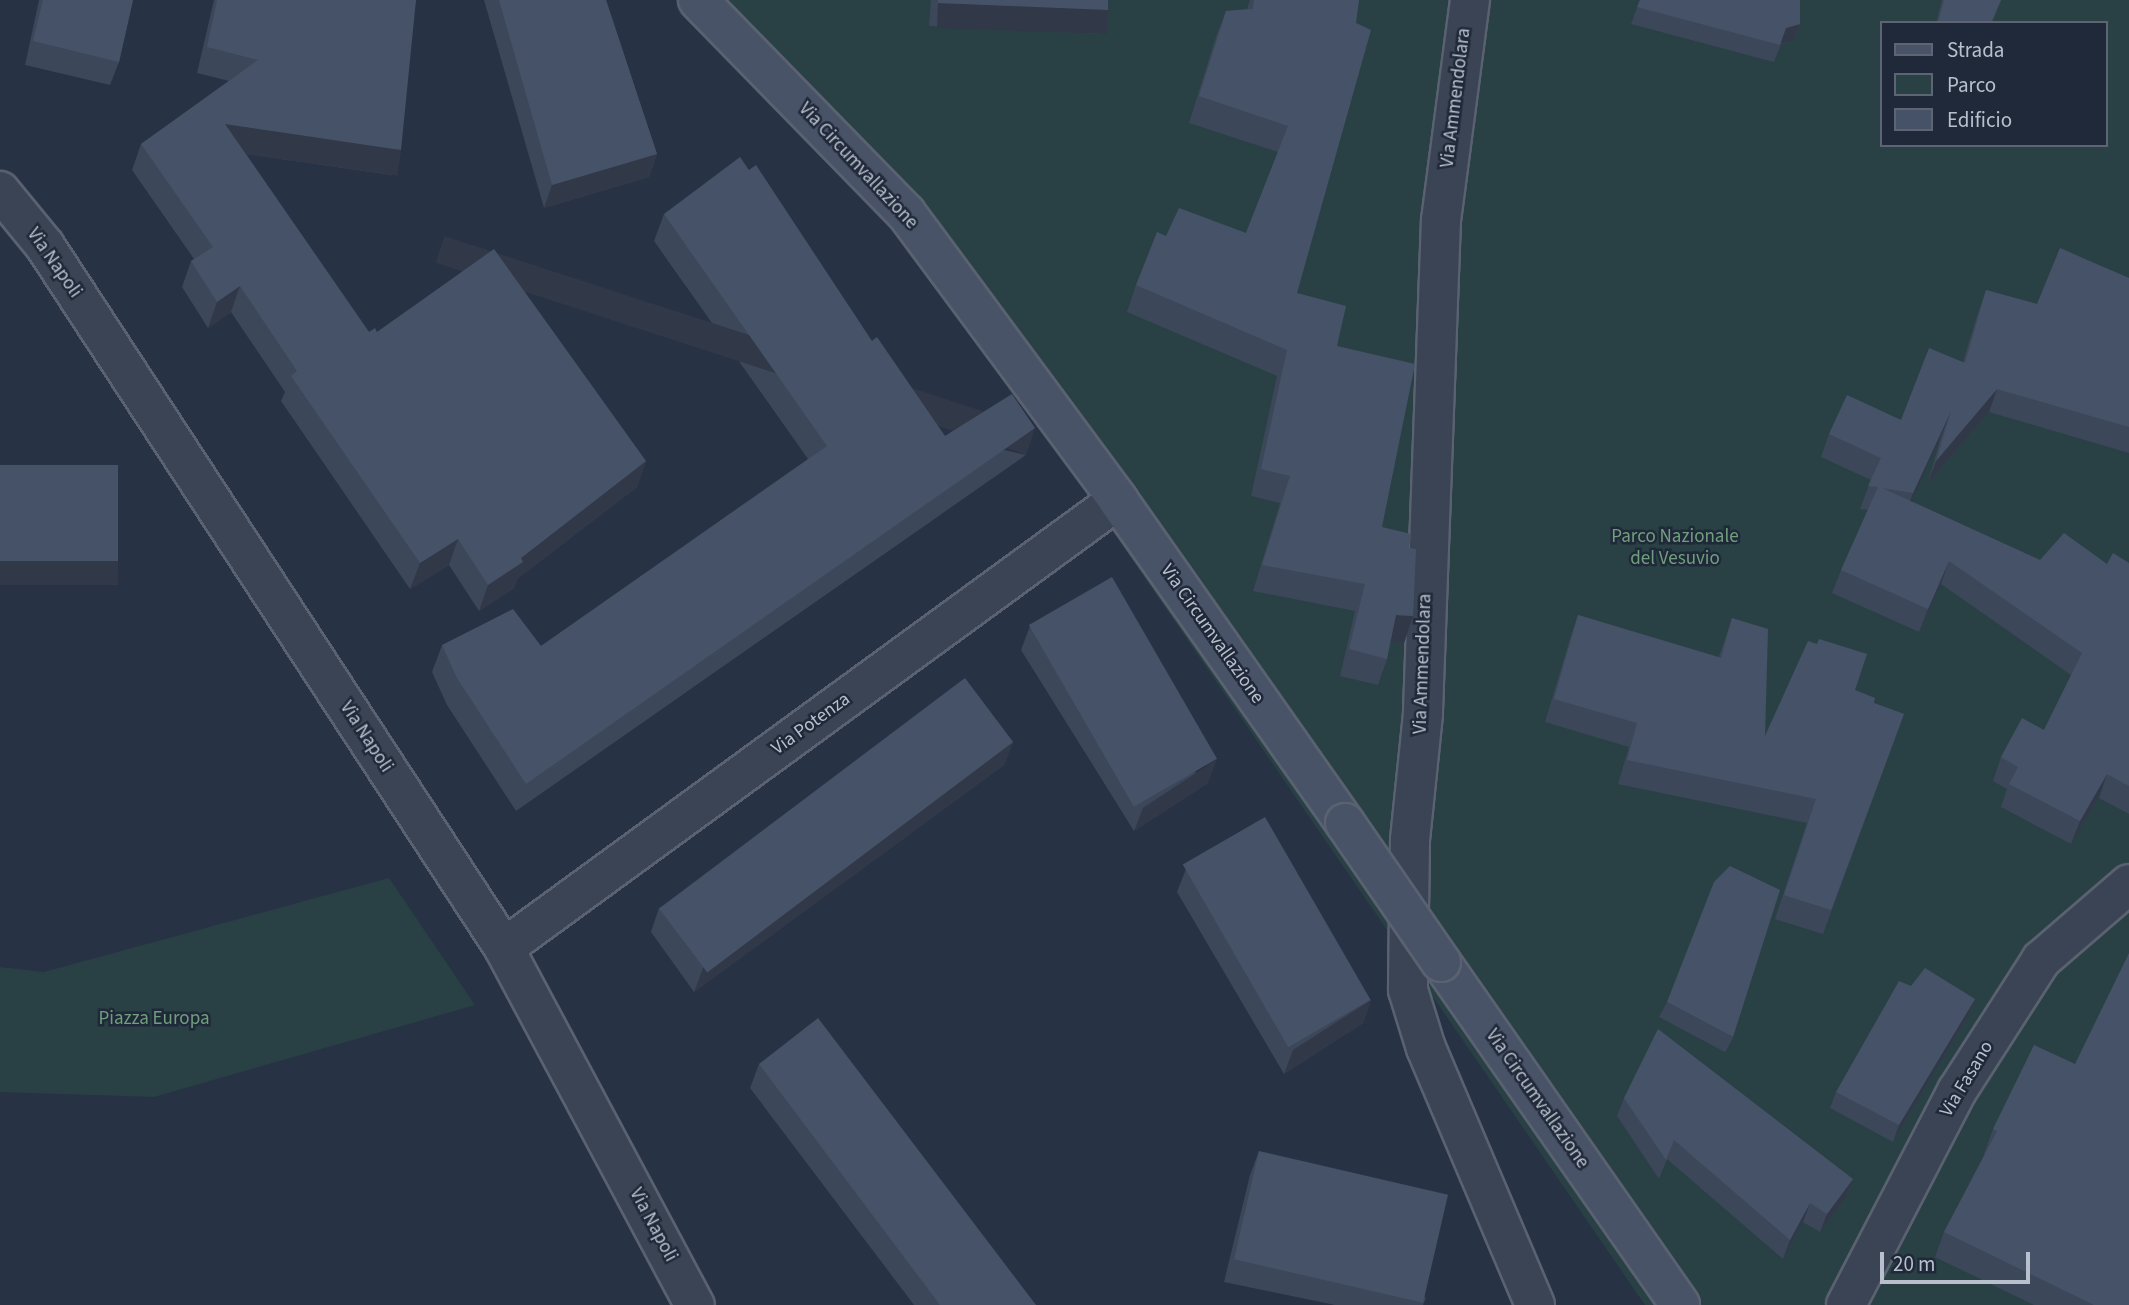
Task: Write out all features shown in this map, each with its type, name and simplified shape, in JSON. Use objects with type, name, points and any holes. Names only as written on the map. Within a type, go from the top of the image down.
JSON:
[{"type":"main road","name":"Via Circumvallazione","points":[[698,0],[906,213],[1118,500],[1680,1305]]},
{"type":"street","name":"Via Ammendolara","points":[[1470,0],[1441,220],[1423,714],[1410,840],[1408,990],[1457,1125],[1535,1305]]},
{"type":"street","name":"Via Napoli","points":[[0,191],[46,246],[504,948],[695,1305]]},
{"type":"street","name":"Via Potenza","points":[[504,948],[1118,500]]},
{"type":"street","name":"Via Fasano","points":[[1846,1305],[1957,1091],[2041,960],[2129,884]]},
{"type":"green space","name":"Parco Nazionale del Vesuvio","points":[[678,0],[2129,0],[2129,1305],[1645,1305],[1072,472],[857,178]]},
{"type":"green space","name":"Piazza Europa","points":[[389,878],[475,1005],[154,1097],[0,1092],[0,967],[44,972]]},
{"type":"building","points":[[43,0],[133,0],[119,62],[33,41]]},
{"type":"building","points":[[217,0],[416,0],[401,150],[225,124],[369,332],[375,328],[377,332],[494,249],[646,461],[521,558],[523,562],[488,585],[458,539],[420,563],[291,376],[297,371],[240,286],[217,302],[191,261],[213,247],[141,144],[258,60],[207,47]]},
{"type":"building","points":[[499,0],[606,0],[657,154],[552,185]]},
{"type":"building","points":[[938,0],[1108,0],[1108,10],[938,3]]},
{"type":"building","points":[[1254,0],[1359,0],[1356,23],[1371,30],[1297,293],[1346,306],[1337,346],[1415,364],[1382,527],[1411,534],[1409,548],[1416,549],[1413,616],[1396,615],[1387,659],[1349,649],[1365,584],[1262,565],[1290,476],[1261,469],[1287,350],[1136,285],[1157,232],[1166,236],[1179,208],[1246,233],[1288,126],[1199,96],[1226,11],[1253,9]]},
{"type":"building","points":[[1640,0],[1800,0],[1800,24],[1786,28],[1780,45],[1637,7]]},
{"type":"building","points":[[1944,0],[2001,0],[1992,21],[1938,21]]},
{"type":"building","points":[[740,157],[749,170],[756,165],[872,341],[877,337],[945,436],[1012,394],[1035,428],[526,784],[457,678],[442,645],[513,609],[541,646],[827,446],[664,214]]},
{"type":"building","points":[[2060,248],[2129,278],[2129,427],[1997,389],[1936,461],[1951,411],[1913,493],[1882,488],[2040,560],[2064,533],[2107,564],[2113,553],[2129,563],[2129,786],[2107,774],[2080,821],[2009,784],[2018,767],[2001,757],[2022,718],[2044,730],[2082,653],[1949,561],[1928,609],[1841,570],[1878,487],[1868,486],[1881,458],[1829,434],[1847,395],[1901,420],[1929,348],[1965,363],[1986,290],[2037,304]]},
{"type":"building","points":[[0,465],[118,465],[118,561],[0,561]]},
{"type":"building","points":[[1112,577],[1217,759],[1134,807],[1029,625]]},
{"type":"building","points":[[1578,615],[1721,658],[1732,618],[1768,629],[1765,736],[1808,641],[1817,644],[1819,639],[1867,654],[1855,690],[1875,698],[1874,703],[1904,714],[1831,910],[1784,895],[1816,799],[1627,760],[1637,723],[1554,699]]},
{"type":"building","points":[[965,678],[1013,742],[707,972],[659,908]]},
{"type":"building","points":[[1265,817],[1370,1000],[1288,1047],[1183,865]]},
{"type":"building","points":[[1730,866],[1780,890],[1733,1037],[1667,1002],[1714,882]]},
{"type":"building","points":[[2129,953],[2129,1305],[2094,1305],[1944,1232],[1997,1131],[1993,1129],[2034,1045],[2075,1064]]},
{"type":"building","points":[[1925,968],[1975,999],[1899,1125],[1836,1092],[1899,981],[1911,986]]},
{"type":"building","points":[[818,1018],[1036,1305],[940,1305],[759,1064]]},
{"type":"building","points":[[1658,1029],[1853,1179],[1827,1214],[1810,1203],[1790,1240],[1674,1140],[1666,1160],[1624,1098]]},
{"type":"building","points":[[1259,1151],[1448,1195],[1423,1303],[1234,1259]]}]
